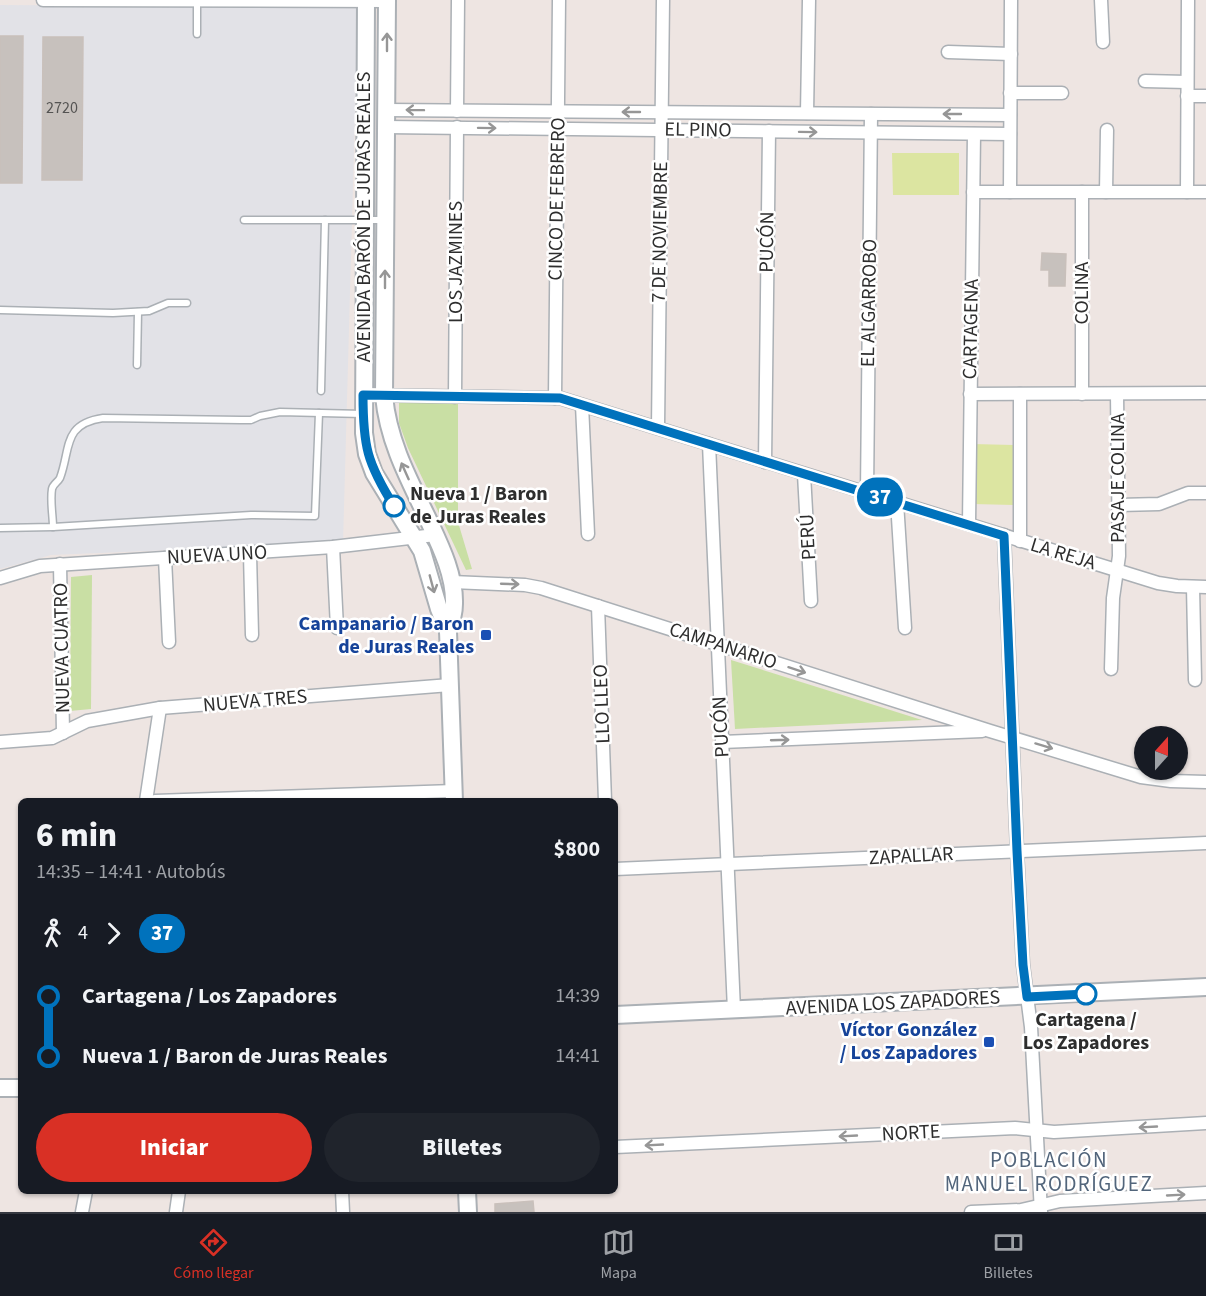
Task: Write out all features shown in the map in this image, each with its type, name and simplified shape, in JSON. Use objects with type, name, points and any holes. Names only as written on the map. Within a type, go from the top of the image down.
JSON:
[{"type":"street","points":[[43,0],[387,1]]},
{"type":"street","points":[[457,111],[458,0]]},
{"type":"street","name":"CINCO DE FEBRERO","points":[[555,398],[559,0]]},
{"type":"street","name":"7 DE NOVIEMBRE","points":[[658,428],[663,0]]},
{"type":"street","points":[[807,113],[809,0]]},
{"type":"street","points":[[1010,192],[1011,0]]},
{"type":"street","points":[[1101,0],[1103,42]]},
{"type":"street","points":[[1187,192],[1188,0]]},
{"type":"street","name":"AVENIDA BARÓN DE JURAS REALES","points":[[366,1],[363,414],[367,454],[374,473],[414,538],[428,567],[439,609],[448,632]]},
{"type":"street","name":"AVENIDA BARÓN DE JURAS REALES","points":[[387,1],[384,396],[394,444],[435,535],[452,582],[454,605],[448,632],[454,796]]},
{"type":"street","points":[[948,52],[1011,54]]},
{"type":"street","points":[[1145,81],[1187,82]]},
{"type":"street","points":[[1010,93],[1062,93]]},
{"type":"street","points":[[1187,96],[1206,96]]},
{"type":"street","name":"EL PINO","points":[[386,118],[457,111],[1010,115]]},
{"type":"street","name":"EL ALGARROBO","points":[[867,493],[871,114]]},
{"type":"street","name":"EL PINO","points":[[386,118],[457,128],[1010,134]]},
{"type":"street","name":"LOS JAZMINES","points":[[454,396],[457,128]]},
{"type":"street","points":[[1106,192],[1107,130]]},
{"type":"street","name":"PUCÓN","points":[[765,462],[768,131]]},
{"type":"street","name":"CARTAGENA","points":[[969,524],[974,134]]},
{"type":"street","points":[[973,192],[1206,192]]},
{"type":"street","name":"COLINA","points":[[1082,192],[1082,393]]},
{"type":"street","points":[[970,394],[1206,393]]},
{"type":"street","points":[[1020,394],[1020,541]]},
{"type":"street","name":"PASAJE COLINA","points":[[1112,669],[1113,598],[1119,556],[1117,394]]},
{"type":"street","name":"LA REJA","points":[[363,395],[555,398],[1166,585],[1206,587]]},
{"type":"street","points":[[582,405],[588,534]]},
{"type":"street","name":"PUCÓN","points":[[709,444],[734,1010]]},
{"type":"street","name":"PERÚ","points":[[804,474],[812,601]]},
{"type":"street","points":[[1119,505],[1159,504],[1188,494],[1206,493]]},
{"type":"street","points":[[897,502],[905,628]]},
{"type":"street","name":"NUEVA UNO","points":[[0,578],[40,566],[60,564],[250,554],[435,535]]},
{"type":"street","points":[[1004,536],[1023,965],[1041,1209]]},
{"type":"street","points":[[333,547],[338,628]]},
{"type":"street","points":[[250,554],[252,635]]},
{"type":"street","points":[[165,558],[168,642]]},
{"type":"street","name":"NUEVA CUATRO","points":[[60,564],[63,732]]},
{"type":"street","name":"CAMPANARIO","points":[[452,582],[533,586],[990,731],[1150,779],[1206,782]]},
{"type":"street","points":[[1193,587],[1195,680]]},
{"type":"street","name":"LLO LLEO","points":[[598,606],[605,798]]},
{"type":"street","name":"NUEVA TRES","points":[[0,742],[52,738],[87,721],[160,708],[450,685]]},
{"type":"street","points":[[146,798],[160,708]]},
{"type":"street","name":"CAMPANARIO","points":[[722,742],[990,731]]},
{"type":"street","points":[[335,798],[454,796]]},
{"type":"street","name":"ZAPALLAR","points":[[618,869],[1206,843]]},
{"type":"street","name":"AVENIDA LOS ZAPADORES","points":[[618,1016],[1206,987]]},
{"type":"street","points":[[0,1088],[18,1088]]},
{"type":"street","name":"NORTE","points":[[618,1147],[1015,1128],[1054,1132],[1206,1123]]},
{"type":"street","points":[[971,1212],[1041,1209],[1060,1201],[1206,1193]]},
{"type":"street","points":[[82,1212],[85,1194]]},
{"type":"street","points":[[176,1212],[179,1194]]},
{"type":"street","points":[[342,1194],[343,1212]]},
{"type":"street","points":[[467,1194],[468,1212]]},
{"type":"lane","points":[[196,1],[197,34]]},
{"type":"lane","points":[[244,220],[385,220]]},
{"type":"lane","points":[[321,392],[325,220]]},
{"type":"lane","points":[[0,310],[113,313],[149,311],[168,303],[187,303]]},
{"type":"lane","points":[[137,365],[138,312]]},
{"type":"lane","points":[[53,527],[52,488],[60,480],[66,448],[73,434],[91,419],[251,420],[280,412],[363,414]]},
{"type":"lane","points":[[0,528],[251,515],[315,516],[318,413]]},
{"type":"shaded area","points":[[0,5],[358,7],[343,543],[51,555],[0,569]]},
{"type":"green space","points":[[892,153],[959,153],[959,195],[893,195]]},
{"type":"green space","points":[[399,400],[458,402],[458,522],[472,569],[466,570],[408,448],[399,423]]},
{"type":"green space","points":[[972,444],[1014,445],[1014,505],[972,504]]},
{"type":"green space","points":[[92,575],[91,709],[70,711],[71,577]]},
{"type":"green space","points":[[731,660],[922,720],[735,729]]},
{"type":"building","points":[[0,36],[23,36],[22,183],[0,183]]},
{"type":"building","points":[[43,37],[83,37],[82,180],[42,180]]},
{"type":"building","points":[[1042,253],[1066,254],[1065,286],[1049,286],[1049,270],[1041,270]]},
{"type":"building","points":[[533,1201],[534,1212],[495,1212],[495,1204]]},
{"type":"bus line","name":"37","points":[[394,506],[374,473],[367,454],[363,395],[555,398],[1004,536],[1017,851],[1023,965],[1027,997],[1086,994]]},
{"type":"place","name":"Nueva 1 / Baron de Juras Reales","points":[[394,506]]},
{"type":"place","name":"Campanario / Baron de Juras Reales","points":[[486,635]]},
{"type":"place","name":"Cartagena / Los Zapadores","points":[[1086,994]]},
{"type":"place","name":"Víctor González / Los Zapadores","points":[[989,1042]]},
{"type":"district","name":"POBLACIÓN MANUEL RODRÍGUEZ","points":[[1049,1172]]}]
